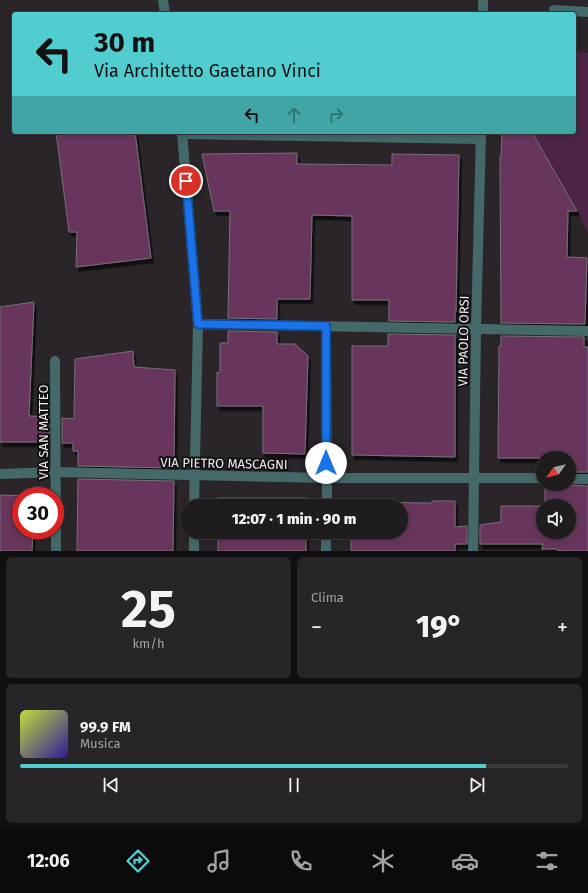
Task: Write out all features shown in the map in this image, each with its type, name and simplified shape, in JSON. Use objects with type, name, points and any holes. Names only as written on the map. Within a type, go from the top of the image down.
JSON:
[{"type":"street","points":[[163,0],[165,12]]},
{"type":"street","points":[[482,12],[483,0]]},
{"type":"street","points":[[554,10],[588,12]]},
{"type":"street","points":[[182,134],[198,324],[194,499]]},
{"type":"street","points":[[282,134],[481,136]]},
{"type":"street","name":"VIA PAOLO ORSI","points":[[473,551],[476,329],[481,136]]},
{"type":"street","points":[[198,324],[588,331]]},
{"type":"street","points":[[326,326],[326,499]]},
{"type":"street","name":"VIA SAN MATTEO","points":[[56,362],[56,551]]},
{"type":"street","name":"VIA PIETRO MASCAGNI","points":[[0,474],[56,472],[327,478],[536,478]]},
{"type":"street","points":[[576,479],[588,479]]},
{"type":"street","points":[[194,539],[194,551]]},
{"type":"street","points":[[326,539],[326,551]]},
{"type":"shaded area","points":[[576,52],[588,53],[588,234],[577,211],[533,134],[576,134]]},
{"type":"building","points":[[56,134],[135,134],[151,258],[76,267],[77,232],[69,232]]},
{"type":"building","points":[[502,134],[533,134],[577,211],[568,211],[567,257],[587,258],[585,324],[501,323]]},
{"type":"building","points":[[297,153],[297,164],[392,165],[392,154],[459,155],[455,322],[389,321],[389,300],[352,300],[352,216],[312,215],[310,299],[277,299],[277,319],[228,318],[230,211],[214,211],[202,154]]},
{"type":"building","points":[[34,302],[29,416],[49,417],[49,442],[0,442],[0,307]]},
{"type":"building","points":[[228,331],[277,332],[277,344],[295,344],[308,356],[305,454],[263,453],[263,406],[217,406],[217,372],[220,373],[220,343],[228,343]]},
{"type":"building","points":[[388,334],[455,335],[455,457],[352,455],[352,346],[388,346]]},
{"type":"building","points":[[501,336],[584,337],[584,347],[588,347],[588,472],[576,472],[576,451],[536,451],[536,458],[498,458],[499,346],[501,346]]},
{"type":"building","points":[[133,351],[134,367],[175,370],[174,468],[78,466],[78,451],[73,451],[73,443],[62,443],[62,418],[74,419],[75,359]]},
{"type":"building","points":[[78,479],[174,481],[173,551],[77,551]]},
{"type":"building","points":[[576,485],[588,486],[588,551],[558,551],[558,549],[542,549],[543,544],[480,544],[480,525],[501,522],[501,506],[536,506],[536,539],[576,539],[576,499],[545,499],[545,491],[576,491]]},
{"type":"building","points":[[0,495],[12,495],[12,539],[33,539],[32,551],[0,551]]},
{"type":"building","points":[[218,498],[306,498],[306,499]]},
{"type":"building","points":[[432,501],[455,501],[455,527],[467,526],[467,544],[455,544],[455,551],[351,551],[351,539],[408,539],[408,503],[432,503]]},
{"type":"building","points":[[218,539],[306,539],[306,551],[218,551]]},
{"type":"route","points":[[186,181],[198,324],[326,326],[326,463]]}]
